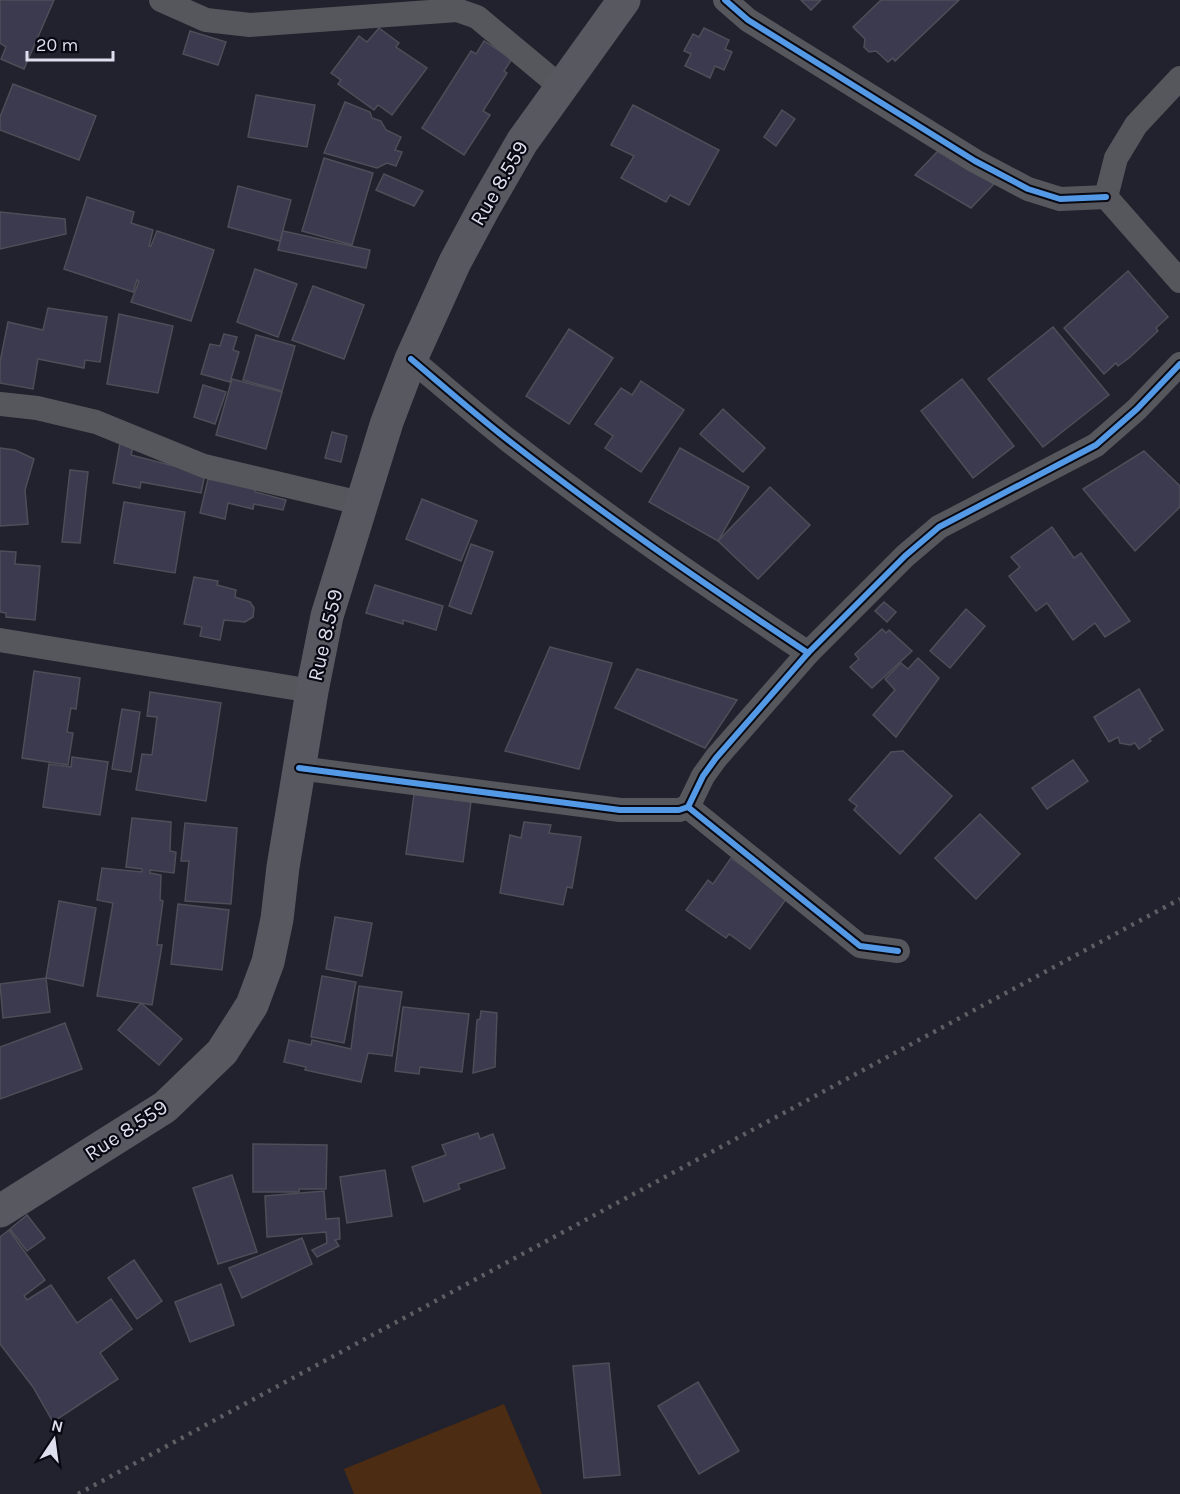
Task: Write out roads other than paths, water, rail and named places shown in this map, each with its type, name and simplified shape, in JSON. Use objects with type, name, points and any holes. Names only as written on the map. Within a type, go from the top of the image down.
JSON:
[{"type":"main road","name":"Rue 8.559","points":[[0,1210],[165,1107],[222,1052],[252,1005],[268,962],[277,919],[299,768],[327,616],[360,503],[387,422],[411,358],[455,262],[484,208],[522,141],[624,0]]},
{"type":"street","points":[[161,0],[206,20],[250,25],[457,10],[477,16],[561,87]]},
{"type":"street","points":[[725,0],[748,20],[975,161],[1028,189],[1060,199],[1106,197]]},
{"type":"street","points":[[1106,197],[1116,158],[1126,141],[1136,125],[1180,78]]},
{"type":"street","points":[[1106,197],[1180,281]]},
{"type":"street","points":[[411,358],[507,439],[565,484],[683,569],[808,653]]},
{"type":"street","points":[[299,768],[620,810],[679,810],[688,807],[703,776],[716,758],[808,653],[905,555],[939,527],[1096,444],[1137,409],[1180,364]]},
{"type":"street","points":[[0,404],[37,408],[96,422],[204,466],[360,503]]},
{"type":"street","points":[[0,640],[312,691]]},
{"type":"street","points":[[688,807],[860,946],[898,951]]},
{"type":"railway","points":[[78,1494],[1180,899]]}]
